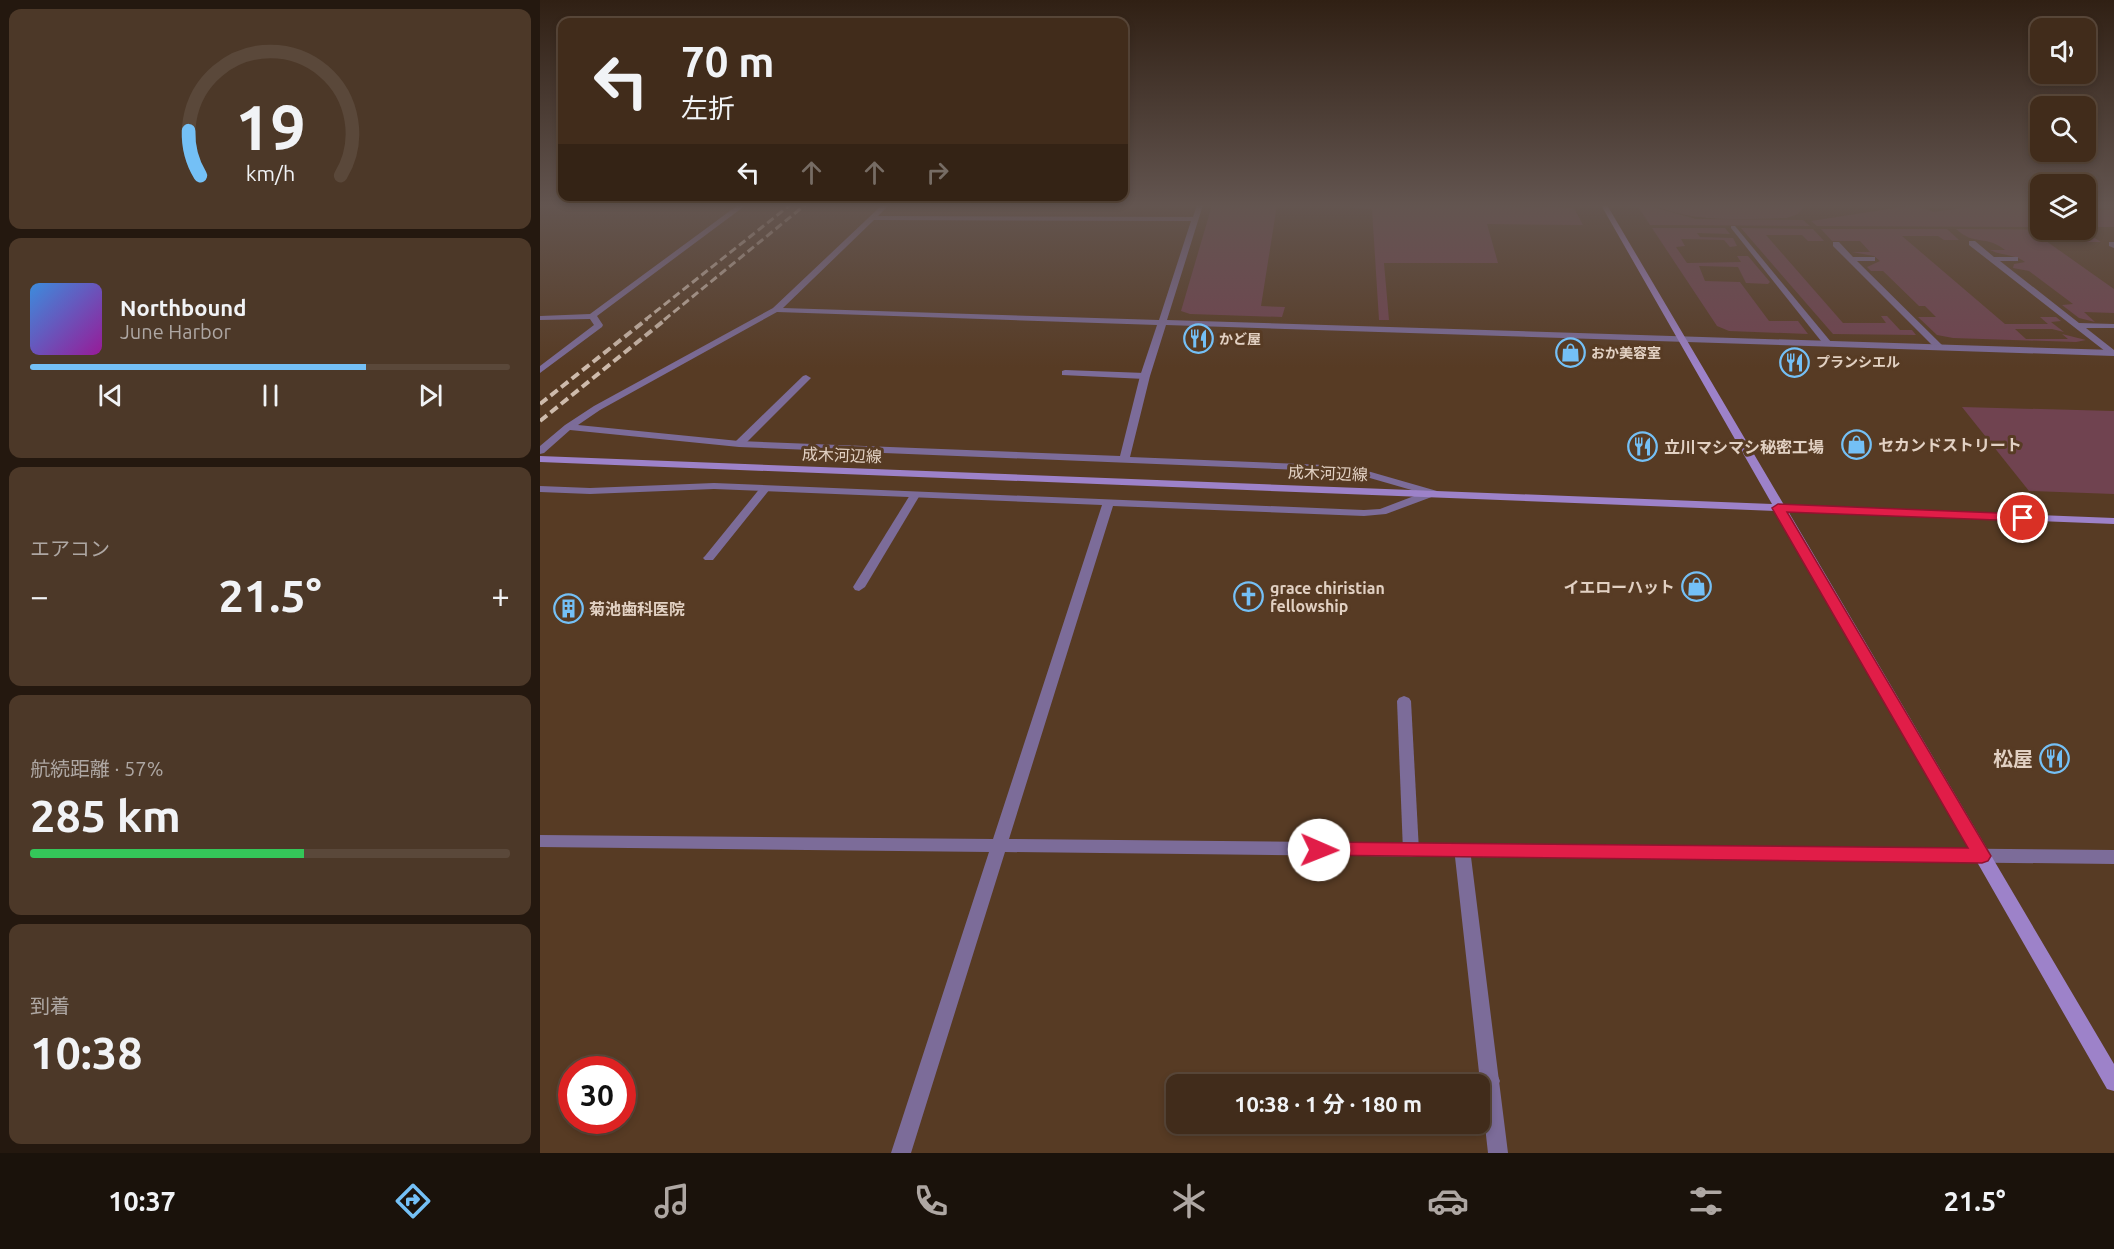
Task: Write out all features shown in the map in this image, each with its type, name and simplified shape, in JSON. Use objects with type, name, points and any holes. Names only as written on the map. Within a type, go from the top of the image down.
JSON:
[{"type":"main road","points":[[1635,259],[1778,508],[2114,1082]]},
{"type":"main road","name":"成木河辺線","points":[[540,459],[2114,521]]},
{"type":"street","points":[[540,318],[592,316],[670,259]]},
{"type":"street","points":[[540,451],[597,408],[776,310],[830,259]]},
{"type":"street","points":[[1124,459],[1145,376],[1183,259]]},
{"type":"street","points":[[1759,259],[1828,344]]},
{"type":"street","points":[[1851,259],[1940,348]]},
{"type":"street","points":[[1851,259],[1872,259]]},
{"type":"street","points":[[1993,259],[2015,259]]},
{"type":"street","points":[[1993,259],[2114,353]]},
{"type":"street","points":[[776,310],[2114,353]]},
{"type":"street","points":[[540,370],[599,325],[592,316]]},
{"type":"street","points":[[2077,325],[2114,326]]},
{"type":"street","points":[[1065,373],[1145,376]]},
{"type":"street","points":[[739,444],[806,378]]},
{"type":"street","points":[[564,431],[739,444],[1350,469],[1433,493]]},
{"type":"street","points":[[540,489],[590,491],[714,486],[1364,513],[1382,512],[1433,493]]},
{"type":"street","points":[[709,558],[765,489]]},
{"type":"street","points":[[859,587],[915,495]]},
{"type":"street","points":[[901,1153],[1109,502]]},
{"type":"street","points":[[1404,700],[1411,851]]},
{"type":"street","points":[[540,841],[2114,857]]},
{"type":"street","points":[[1462,851],[1489,1074]]},
{"type":"street","points":[[1490,1081],[1498,1153]]},
{"type":"shaded area","points":[[1196,259],[1268,259],[1261,306],[1285,307],[1282,317],[1190,314],[1181,311]]},
{"type":"shaded area","points":[[1375,259],[1497,259],[1498,263],[1384,263],[1389,320],[1379,320]]},
{"type":"shaded area","points":[[1672,259],[1684,259],[1687,263],[1741,262],[1739,259],[1750,259],[1770,282],[1768,284],[1746,283],[1738,267],[1699,266],[1705,281],[1740,282],[1769,321],[1798,321],[1808,334],[1729,331],[1717,326]]},
{"type":"shaded area","points":[[1768,259],[1787,259],[1843,323],[1886,323],[1881,316],[1887,316],[1900,330],[1912,330],[1916,335],[1833,334]]},
{"type":"shaded area","points":[[1877,259],[1929,259],[2005,324],[2048,324],[2040,317],[2056,317],[2061,321],[2051,322],[2064,332],[2052,329],[2015,329],[2026,339],[2068,339],[2062,334],[2086,340],[2076,342],[1953,338],[1937,335],[1918,317],[1936,317],[1925,306],[1919,306],[1883,271],[1871,271],[1867,267],[1880,261]]},
{"type":"shaded area","points":[[2019,259],[2071,259],[2114,289],[2114,313],[2084,312],[2095,322],[2079,318],[2062,305],[2073,304],[2029,271],[2013,268],[2014,264],[2025,262]]},
{"type":"shaded area","points":[[1962,407],[2114,411],[2114,494],[2029,491]]},
{"type":"railway","points":[[645,320],[722,259]]},
{"type":"railway","points":[[664,320],[739,259]]},
{"type":"railway","points":[[540,404],[647,319]]},
{"type":"railway","points":[[540,421],[666,319]]},
{"type":"place","name":"かど屋","points":[[1198,339]]},
{"type":"place","name":"おか美容室","points":[[1570,353]]},
{"type":"place","name":"プランシエル","points":[[1795,362]]},
{"type":"place","name":"セカンドストリート","points":[[1857,445]]},
{"type":"place","name":"立川マシマシ秘密工場","points":[[1643,447]]},
{"type":"place","name":"イエローハット","points":[[1696,587]]},
{"type":"place","name":"grace chiristian fellowship","points":[[1249,597]]},
{"type":"place","name":"菊池歯科医院","points":[[568,609]]},
{"type":"place","name":"松屋","points":[[2054,759]]},
{"type":"route","points":[[1319,850],[1648,851],[1982,856],[1778,508],[2023,518]]}]
